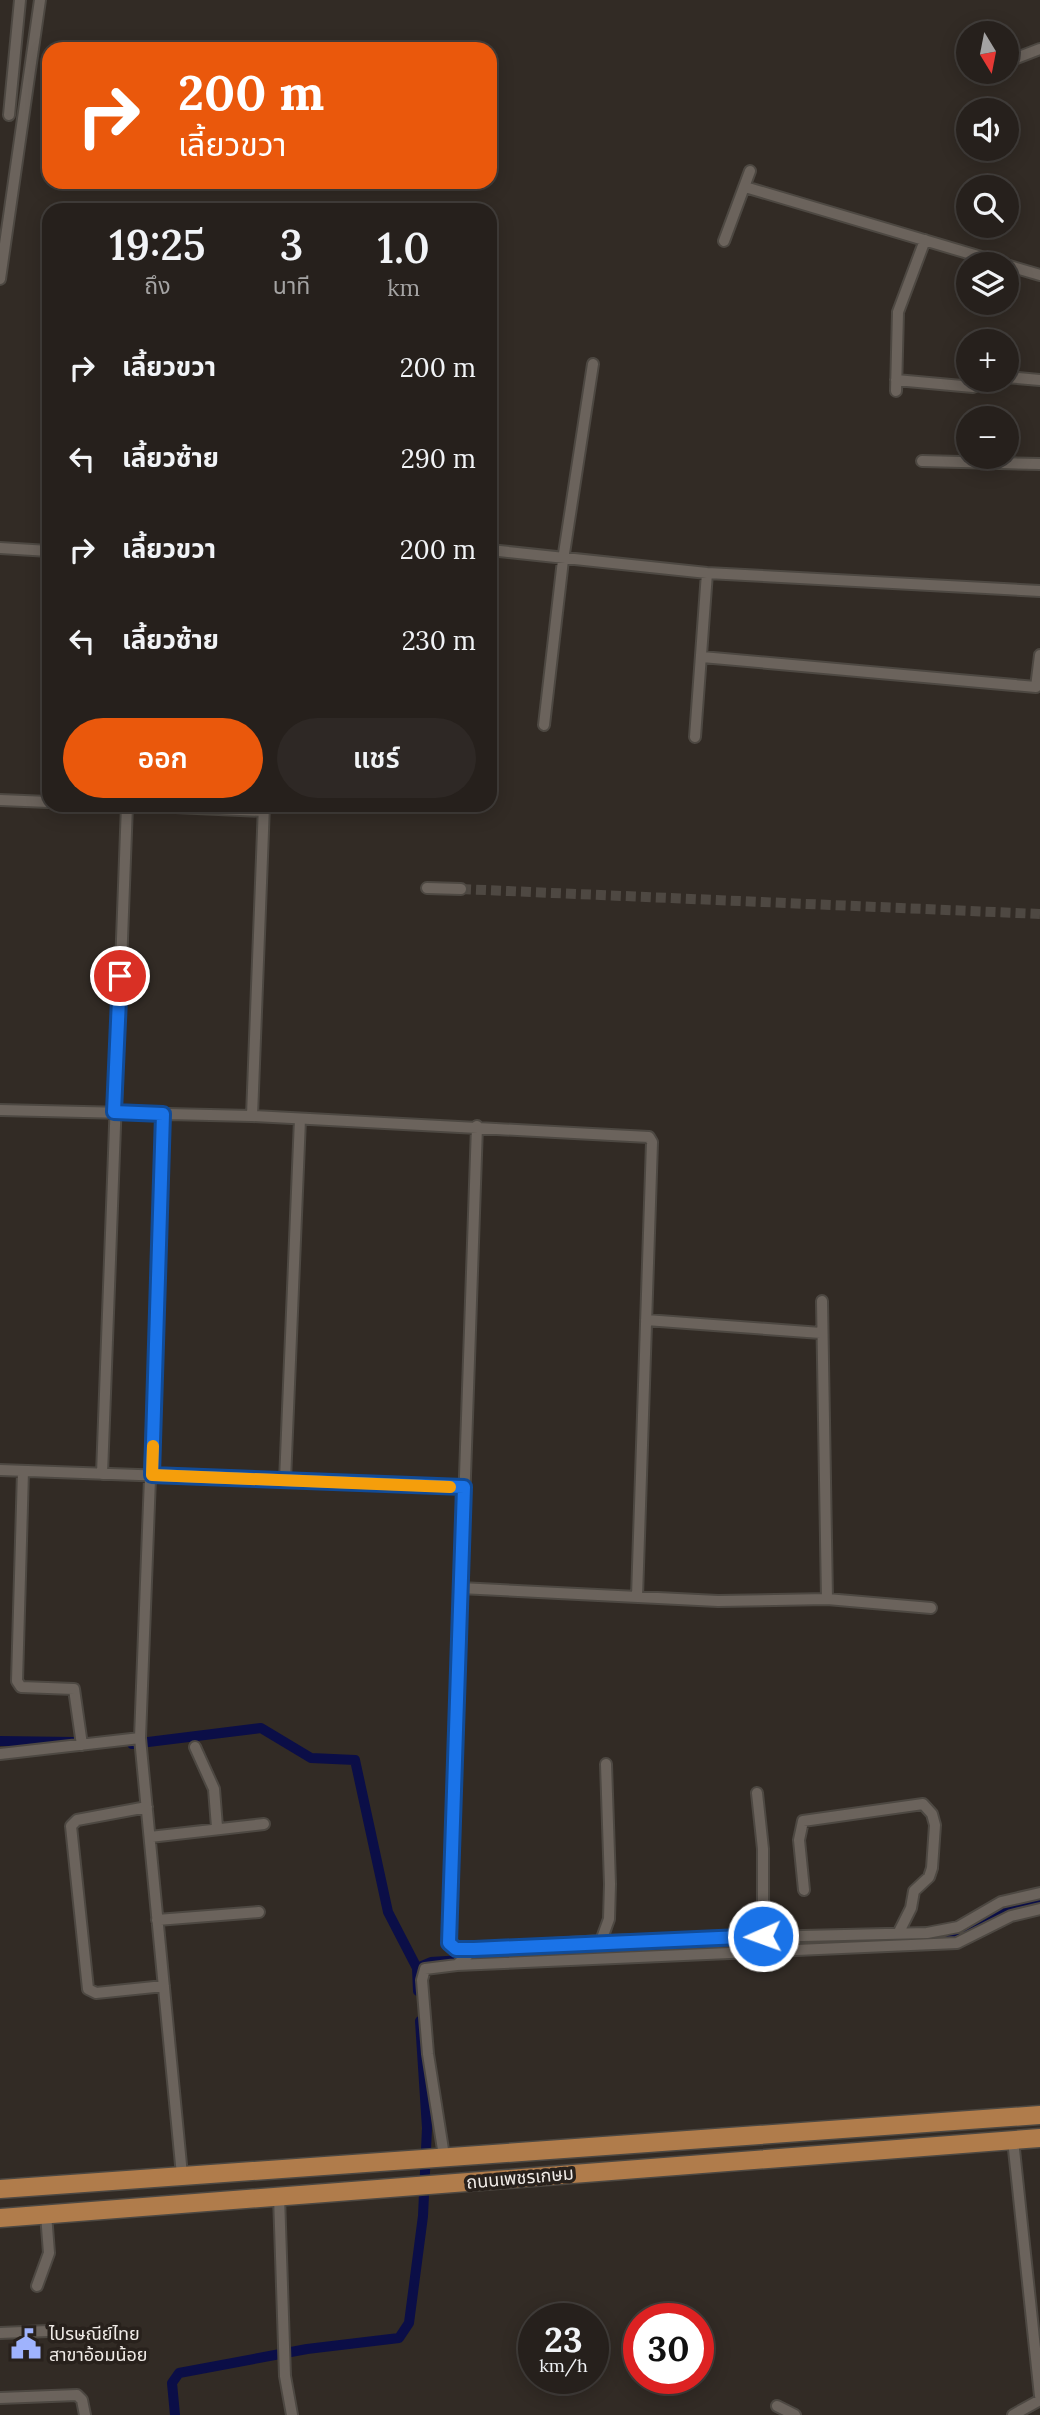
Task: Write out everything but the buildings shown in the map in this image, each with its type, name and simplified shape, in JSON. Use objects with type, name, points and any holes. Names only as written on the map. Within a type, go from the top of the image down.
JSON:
[{"type":"main road","name":"ถนนเพชรเกษม","points":[[0,2189],[1040,2115]]},
{"type":"main road","name":"ถนนเพชรเกษม","points":[[0,2218],[1040,2138]]},
{"type":"street","points":[[20,0],[4,114],[24,118]]},
{"type":"street","points":[[0,279],[40,0]]},
{"type":"street","points":[[1019,57],[1040,49]]},
{"type":"street","points":[[5,100],[27,102]]},
{"type":"street","points":[[724,241],[750,171]]},
{"type":"street","points":[[745,187],[963,252]]},
{"type":"street","points":[[925,240],[898,312],[897,385],[956,387]]},
{"type":"street","points":[[1019,269],[1040,275]]},
{"type":"street","points":[[544,725],[563,560],[593,364]]},
{"type":"street","points":[[1019,378],[1040,380]]},
{"type":"street","points":[[922,461],[1040,464]]},
{"type":"street","points":[[0,548],[42,551]]},
{"type":"street","points":[[497,552],[706,573],[1040,591]]},
{"type":"street","points":[[695,737],[706,573]]},
{"type":"street","points":[[702,657],[1036,687],[1040,654]]},
{"type":"street","points":[[0,800],[42,802]]},
{"type":"street","points":[[102,1474],[114,1112],[130,812]]},
{"type":"street","points":[[252,1116],[264,812]]},
{"type":"street","points":[[427,888],[461,889]]},
{"type":"street","points":[[0,1110],[252,1116],[649,1137],[652,1142],[637,1597]]},
{"type":"street","points":[[163,1114],[141,1741],[182,2175]]},
{"type":"street","points":[[285,1481],[300,1119]]},
{"type":"street","points":[[477,1126],[447,1937],[453,1948],[473,1950],[601,1941],[900,1931],[927,1933],[958,1927],[1001,1902],[1040,1893]]},
{"type":"street","points":[[822,1301],[827,1599]]},
{"type":"street","points":[[646,1320],[821,1333]]},
{"type":"street","points":[[0,1470],[464,1487]]},
{"type":"street","points":[[23,1471],[17,1685],[21,1688],[74,1689],[82,1745]]},
{"type":"street","points":[[460,1588],[718,1601],[827,1599],[932,1608]]},
{"type":"street","points":[[0,1755],[141,1741]]},
{"type":"street","points":[[195,1747],[214,1789],[217,1828]]},
{"type":"street","points":[[601,1941],[609,1919],[610,1884],[606,1764]]},
{"type":"street","points":[[757,1793],[763,1849],[763,1936]]},
{"type":"street","points":[[804,1889],[799,1840],[803,1821],[923,1804],[932,1814],[935,1825],[932,1868],[929,1877],[914,1891],[911,1908],[900,1931]]},
{"type":"street","points":[[147,1807],[77,1820],[71,1826],[88,1989],[96,1993],[164,1986]]},
{"type":"street","points":[[150,1837],[264,1824]]},
{"type":"street","points":[[431,2157],[428,2054],[422,1980],[425,1969],[459,1964],[957,1943],[1011,1916],[1040,1909]]},
{"type":"street","points":[[157,1920],[258,1912]]},
{"type":"street","points":[[459,1964],[473,1950]]},
{"type":"street","points":[[1013,2140],[1040,2398],[1013,2415]]},
{"type":"street","points":[[279,2196],[284,2353],[292,2415]]},
{"type":"street","points":[[37,2286],[49,2253],[46,2214]]},
{"type":"street","points":[[0,2333],[48,2331]]},
{"type":"street","points":[[0,2398],[77,2395],[82,2400],[85,2415]]},
{"type":"street","points":[[777,2406],[795,2415]]},
{"type":"waterway","points":[[132,1744],[261,1728],[311,1758],[355,1760],[388,1912],[417,1968],[418,1991]]},
{"type":"waterway","points":[[0,1741],[74,1742]]},
{"type":"waterway","points":[[929,1940],[959,1933],[1010,1911],[1040,1903]]},
{"type":"waterway","points":[[478,1959],[762,1946]]},
{"type":"waterway","points":[[417,1968],[431,1962],[462,1960]]},
{"type":"waterway","points":[[175,2415],[172,2383],[179,2373],[307,2349],[399,2338],[409,2323],[423,2216],[427,2128],[420,2021]]},
{"type":"tunnel","points":[[461,889],[1040,914]]},
{"type":"slow traffic","points":[[153,1446],[152,1475],[450,1487]]},
{"type":"place","name":"ไปรษณีย์ไทย สาขาอ้อมน้อย","points":[[26,2344]]},
{"type":"route","points":[[120,976],[114,1112],[163,1114],[152,1475],[464,1487],[447,1937],[449,1943],[456,1949],[474,1949],[601,1941],[763,1936]]}]
